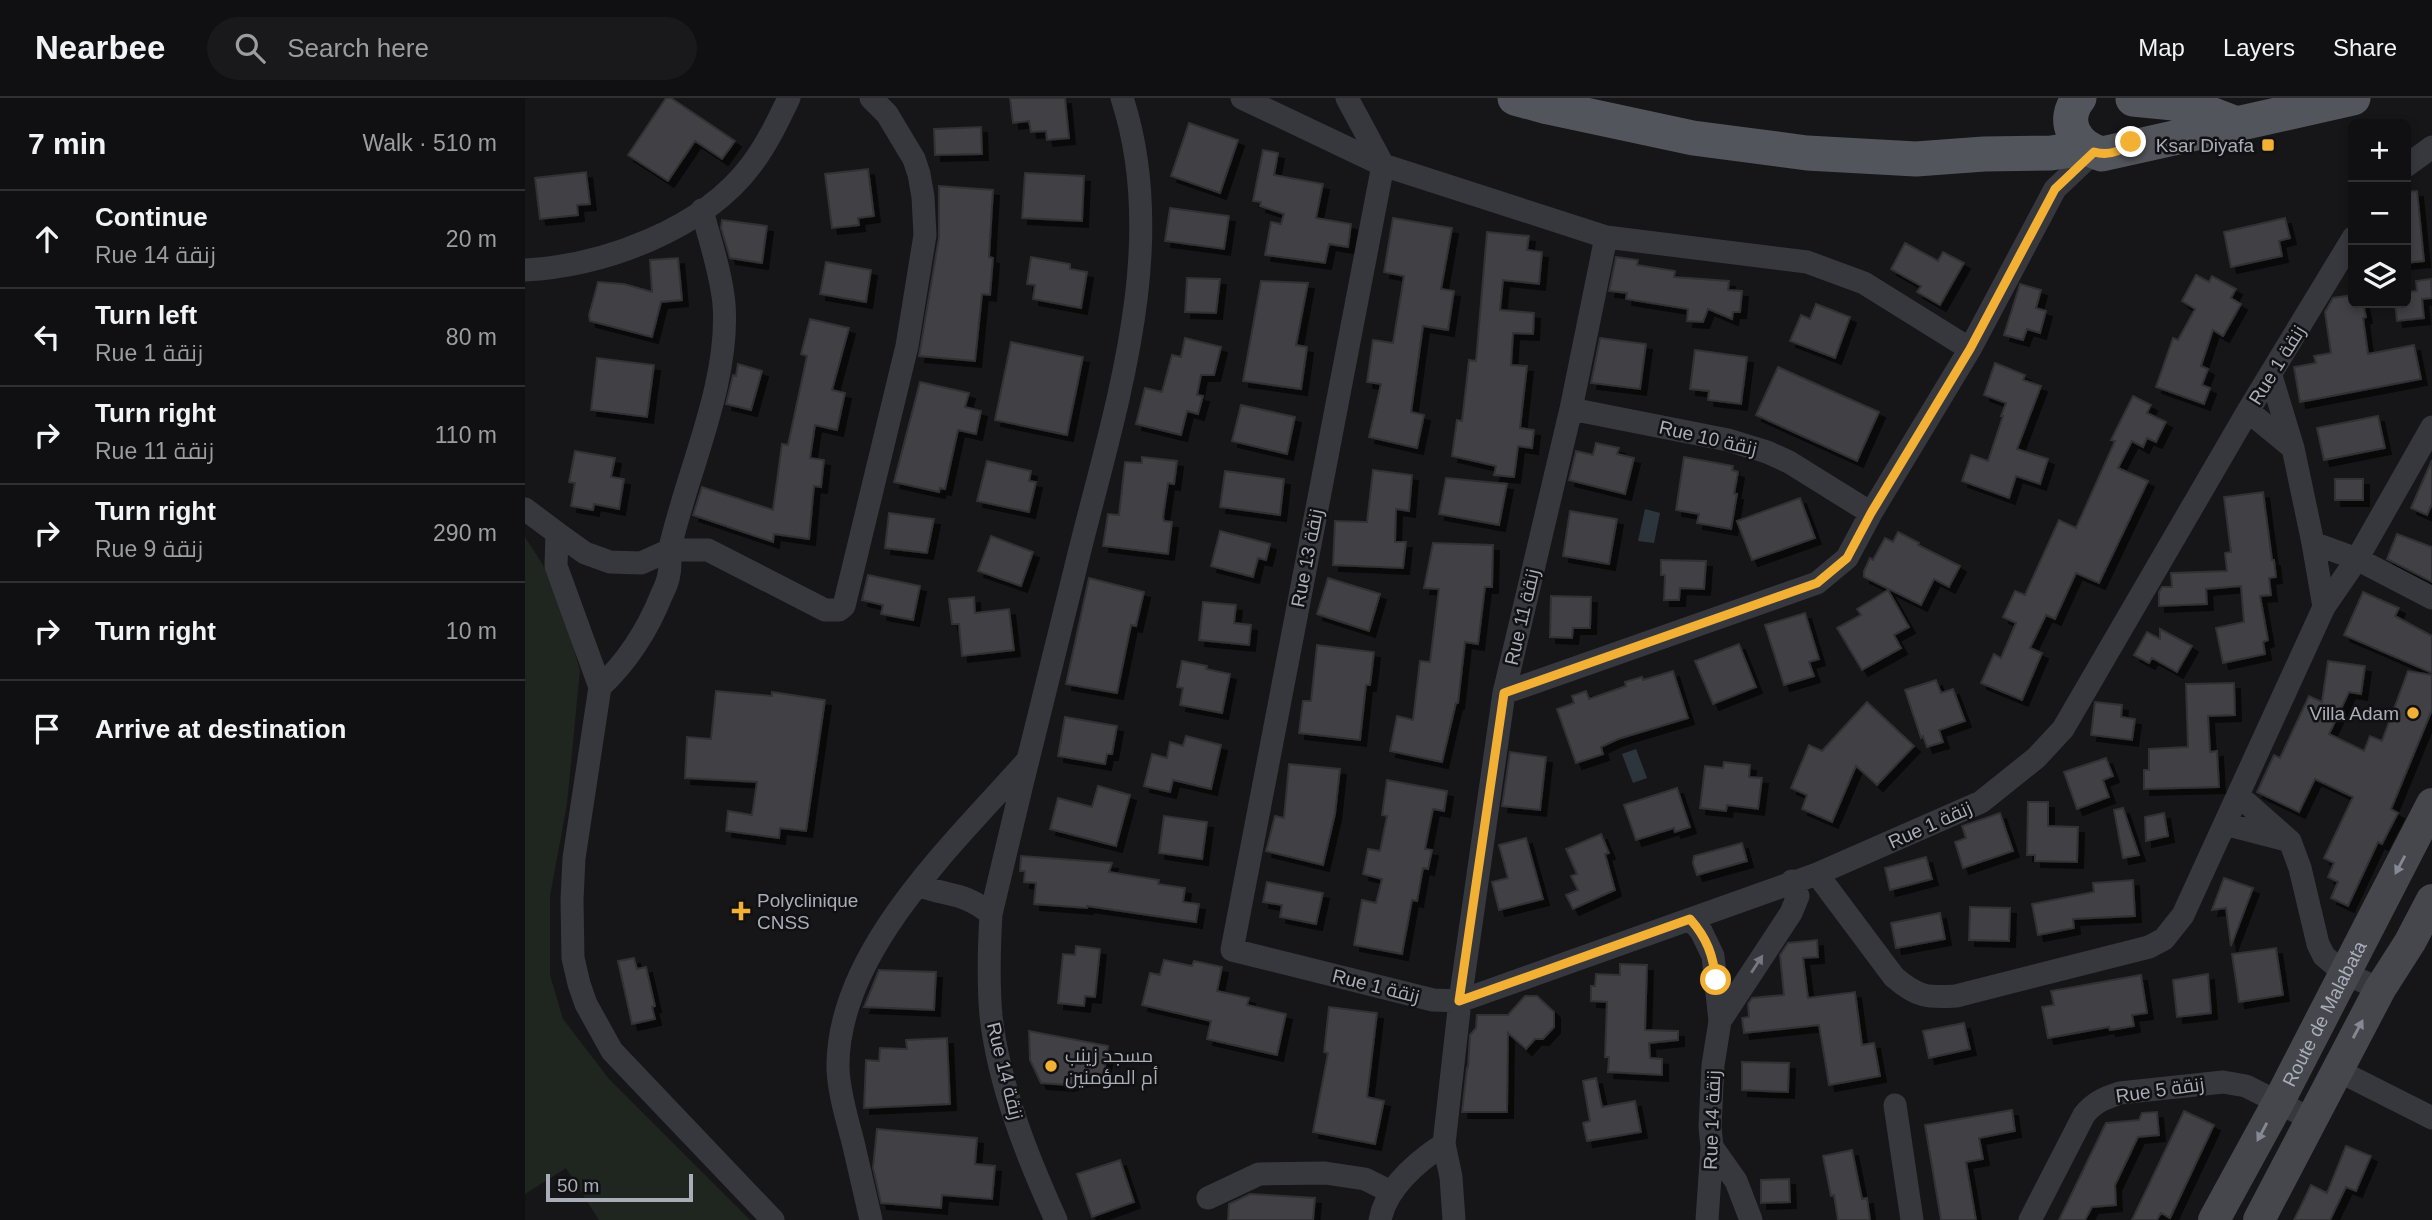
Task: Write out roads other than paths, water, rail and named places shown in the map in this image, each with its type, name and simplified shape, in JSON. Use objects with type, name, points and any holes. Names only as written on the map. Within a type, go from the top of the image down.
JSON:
[{"type":"main road","points":[[1515,98],[1693,138],[1795,152],[1916,159],[2101,150],[2353,98]]},
{"type":"main road","points":[[2075,106],[2071,125],[2075,136],[2101,150],[2131,142],[2140,120],[2132,98]]},
{"type":"main road","points":[[2132,98],[2184,104],[2237,124]]},
{"type":"main road","points":[[1984,154],[2025,142],[2051,130],[2075,106]]},
{"type":"street","points":[[525,270],[585,262],[618,254],[673,228],[722,197],[752,165],[789,98]]},
{"type":"street","points":[[525,509],[585,553],[610,562],[641,563],[670,551],[708,550],[827,611],[839,610],[846,603],[907,346],[925,236],[923,197],[914,159],[887,114],[871,98]]},
{"type":"street","name":"Rue 14 زنقة","points":[[1056,1220],[1017,1121],[997,1049],[989,982],[991,914],[1116,401],[1136,299],[1142,216],[1139,174],[1122,98]]},
{"type":"street","points":[[1241,98],[1383,165],[1605,237],[1807,262],[1864,283],[1970,349]]},
{"type":"street","points":[[1347,98],[1383,165]]},
{"type":"street","points":[[2411,162],[2432,147]]},
{"type":"street","points":[[1504,693],[1817,583],[1847,558],[1871,513],[1970,349],[2055,189],[2101,150]]},
{"type":"street","name":"Rue 13 زنقة","points":[[1232,950],[1383,165]]},
{"type":"street","points":[[600,687],[619,669],[652,615],[670,573],[670,551],[706,427],[724,336],[724,303],[702,210]]},
{"type":"street","name":"Rue 11 زنقة","points":[[1454,1220],[1451,1177],[1444,1144],[1459,1001],[1504,693],[1571,409],[1605,237]]},
{"type":"street","name":"Rue 1 زنقة","points":[[1232,950],[1433,1000],[1459,1001],[1817,874],[1981,802],[2036,758],[2063,729],[2248,411],[2349,245]]},
{"type":"street","points":[[2271,376],[2293,448],[2324,607]]},
{"type":"street","name":"Rue 10 زنقة","points":[[1571,409],[1728,440],[1767,452],[1789,462],[1871,513]]},
{"type":"street","points":[[2248,411],[2293,448]]},
{"type":"street","points":[[1817,874],[1894,977],[1907,989],[1931,998],[1956,996],[2149,947],[2164,939],[2183,915],[2324,607],[2357,559],[2432,427]]},
{"type":"street","points":[[557,533],[556,566],[600,687],[574,858],[573,958],[579,984],[591,1014],[612,1051],[773,1220]]},
{"type":"street","points":[[2313,543],[2357,559],[2432,598]]},
{"type":"street","points":[[870,1220],[838,1069],[845,1021],[864,964],[884,930],[918,885],[1028,760]]},
{"type":"street","points":[[2239,796],[2290,841],[2296,854],[2318,944],[2324,956],[2344,973],[2380,989]]},
{"type":"street","name":"Route de Malabata","points":[[2214,1220],[2279,1101],[2432,804]]},
{"type":"street","points":[[2225,824],[2290,841]]},
{"type":"street","name":"Rue 14 زنقة","points":[[1720,1021],[1790,913],[1798,895],[1793,881]]},
{"type":"street","points":[[918,885],[959,895],[980,905],[991,914]]},
{"type":"street","name":"Route de Malabata","points":[[2259,1220],[2380,989],[2421,941],[2432,900]]},
{"type":"street","name":"Rue 14 زنقة","points":[[1690,919],[1701,931],[1713,956],[1720,1021],[1713,1065],[1707,1220]]},
{"type":"street","points":[[2337,1070],[2432,1118]]},
{"type":"street","name":"Rue 5 زنقة","points":[[2030,1220],[2084,1115],[2098,1101],[2120,1093],[2223,1082],[2246,1086],[2311,1118]]},
{"type":"street","points":[[1895,1105],[1912,1220]]},
{"type":"street","points":[[1381,1220],[1391,1192],[1444,1144]]},
{"type":"street","points":[[1711,1147],[1736,1181],[1751,1220]]},
{"type":"street","points":[[1208,1198],[1259,1174],[1325,1173],[1366,1179],[1391,1192]]},
{"type":"place","name":"Ksar Diyafa","points":[[2268,145]]},
{"type":"place","name":"Villa Adam","points":[[2413,713]]},
{"type":"place","name":"Polyclinique CNSS","points":[[741,911]]},
{"type":"place","name":"مسجد زينب أم المؤمنين","points":[[1051,1066]]}]
